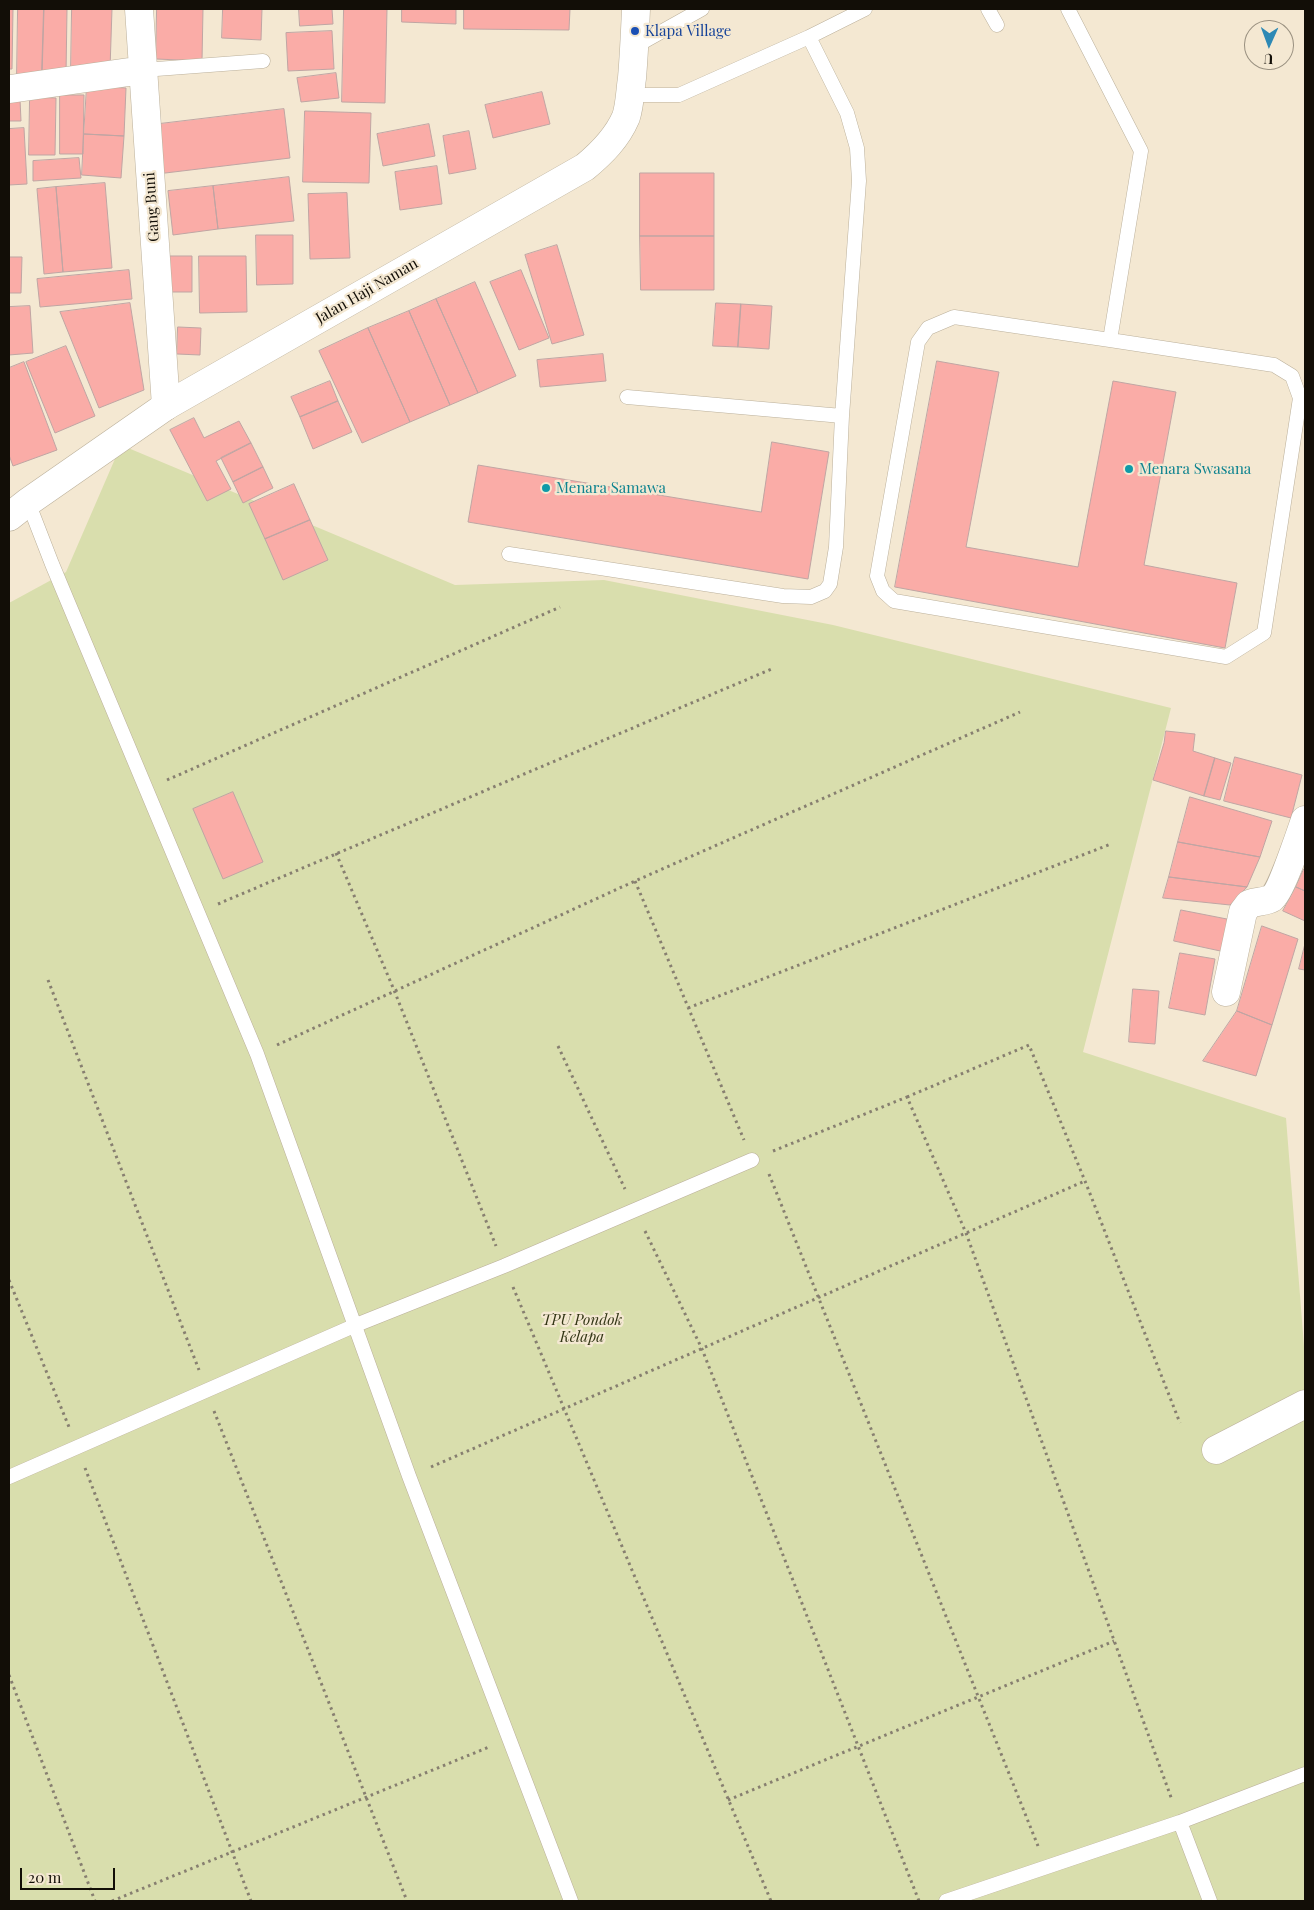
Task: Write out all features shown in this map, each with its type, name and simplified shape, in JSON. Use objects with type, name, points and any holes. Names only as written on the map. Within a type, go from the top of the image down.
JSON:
[{"type":"street","name":"Gang Buni","points":[[139,9],[166,406]]},
{"type":"street","name":"Jalan Haji Naman","points":[[18,510],[166,406],[585,167],[602,153],[616,136],[626,115],[630,95],[636,9]]},
{"type":"street","points":[[10,89],[143,70]]},
{"type":"street","points":[[1226,992],[1243,912],[1249,904],[1274,897],[1281,884],[1305,820]]},
{"type":"street","points":[[1216,1450],[1305,1404]]},
{"type":"lane","points":[[634,47],[702,9]]},
{"type":"lane","points":[[630,95],[679,95],[809,38],[865,9]]},
{"type":"lane","points":[[988,9],[997,25]]},
{"type":"lane","points":[[1068,9],[1141,151],[1110,340]]},
{"type":"lane","points":[[509,554],[803,598],[825,591],[830,584],[836,547],[842,416],[859,181],[857,148],[847,113],[809,38]]},
{"type":"lane","points":[[143,70],[263,61]]},
{"type":"lane","points":[[954,317],[1110,340],[1274,365],[1292,376],[1300,398],[1264,633],[1226,657],[894,601],[882,591],[877,576],[918,342],[928,328],[954,317]]},
{"type":"lane","points":[[627,397],[842,416]]},
{"type":"lane","points":[[18,510],[52,564],[257,1054],[410,1476],[571,1901]]},
{"type":"lane","points":[[9,1476],[356,1325],[504,1266],[757,1158]]},
{"type":"lane","points":[[946,1901],[1180,1822],[1305,1774]]},
{"type":"lane","points":[[1180,1822],[1210,1901]]},
{"type":"path","points":[[146,789],[560,607]]},
{"type":"path","points":[[198,912],[774,668]]},
{"type":"path","points":[[257,1054],[635,881],[1020,712]]},
{"type":"path","points":[[688,1008],[1111,844]]},
{"type":"path","points":[[336,853],[394,990],[504,1266],[771,1901]]},
{"type":"path","points":[[635,881],[688,1008],[818,1297],[1046,1867]]},
{"type":"path","points":[[48,980],[206,1391],[407,1901]]},
{"type":"path","points":[[757,1158],[1029,1045],[1085,1181],[1180,1423]]},
{"type":"path","points":[[558,1046],[702,1349],[919,1901]]},
{"type":"path","points":[[907,1097],[966,1234],[1180,1822]]},
{"type":"path","points":[[410,1476],[1085,1181]]},
{"type":"path","points":[[9,1280],[77,1448],[251,1901]]},
{"type":"path","points":[[728,1800],[1114,1641]]},
{"type":"path","points":[[9,1675],[95,1901]]},
{"type":"path","points":[[112,1901],[509,1738]]},
{"type":"green space","name":"TPU Pondok Kelapa","points":[[121,445],[455,585],[604,580],[833,625],[1171,708],[1083,1052],[1286,1118],[1305,1359],[1305,1901],[9,1901],[9,603],[66,572]]},
{"type":"building","points":[[9,9],[13,9],[12,69],[9,69]]},
{"type":"building","points":[[18,9],[44,9],[42,75],[17,75]]},
{"type":"building","points":[[44,9],[67,9],[66,75],[42,75]]},
{"type":"building","points":[[72,9],[112,9],[110,69],[71,68]]},
{"type":"building","points":[[157,9],[203,9],[202,61],[156,59]]},
{"type":"building","points":[[223,9],[262,9],[261,40],[222,38]]},
{"type":"building","points":[[299,9],[332,9],[333,24],[300,26]]},
{"type":"building","points":[[344,9],[387,9],[385,103],[342,102]]},
{"type":"building","points":[[402,9],[456,9],[456,24],[402,22]]},
{"type":"building","points":[[464,9],[570,9],[569,30],[464,29]]},
{"type":"building","points":[[332,31],[334,69],[288,71],[286,33]]},
{"type":"building","points":[[336,73],[339,98],[301,102],[297,78]]},
{"type":"building","points":[[87,86],[126,88],[124,136],[84,134]]},
{"type":"building","points":[[542,92],[550,124],[493,138],[485,105]]},
{"type":"building","points":[[60,95],[84,95],[83,154],[60,154]]},
{"type":"building","points":[[30,97],[56,98],[55,155],[29,155]]},
{"type":"building","points":[[20,99],[21,121],[9,121],[9,100]]},
{"type":"building","points":[[284,109],[290,158],[157,174],[151,125]]},
{"type":"building","points":[[305,111],[371,113],[369,183],[303,182]]},
{"type":"building","points":[[429,124],[435,156],[383,166],[377,134]]},
{"type":"building","points":[[24,128],[27,184],[9,185],[9,129]]},
{"type":"building","points":[[469,131],[476,169],[449,174],[443,136]]},
{"type":"building","points":[[84,134],[124,136],[121,178],[82,175]]},
{"type":"building","points":[[79,158],[81,178],[33,181],[33,161]]},
{"type":"building","points":[[437,166],[442,204],[400,210],[395,172]]},
{"type":"building","points":[[640,173],[714,173],[714,236],[640,236]]},
{"type":"building","points":[[289,177],[294,221],[218,229],[213,186]]},
{"type":"building","points":[[105,183],[112,268],[63,272],[56,187]]},
{"type":"building","points":[[213,186],[218,229],[173,235],[168,191]]},
{"type":"building","points":[[56,187],[63,272],[44,274],[37,189]]},
{"type":"building","points":[[347,193],[350,258],[310,259],[308,194]]},
{"type":"building","points":[[256,235],[293,235],[293,284],[257,285]]},
{"type":"building","points":[[640,236],[714,236],[714,290],[641,290]]},
{"type":"building","points":[[557,245],[584,335],[552,344],[525,255]]},
{"type":"building","points":[[164,256],[192,256],[192,292],[165,292]]},
{"type":"building","points":[[199,256],[246,256],[247,312],[200,313]]},
{"type":"building","points":[[9,257],[22,257],[21,293],[9,293]]},
{"type":"building","points":[[129,270],[132,299],[40,307],[37,279]]},
{"type":"building","points":[[521,270],[549,338],[519,350],[490,282]]},
{"type":"building","points":[[475,282],[516,376],[478,393],[436,299]]},
{"type":"building","points":[[436,299],[478,393],[450,405],[409,311]]},
{"type":"building","points":[[130,303],[144,390],[99,408],[60,312]]},
{"type":"building","points":[[716,303],[741,304],[738,347],[713,346]]},
{"type":"building","points":[[741,304],[772,306],[769,349],[738,347]]},
{"type":"building","points":[[30,306],[33,353],[9,355],[9,307]]},
{"type":"building","points":[[409,311],[450,405],[410,422],[368,328]]},
{"type":"building","points":[[178,327],[201,328],[200,355],[177,354]]},
{"type":"building","points":[[368,328],[410,422],[362,443],[319,351]]},
{"type":"building","points":[[66,346],[95,416],[55,433],[26,362]]},
{"type":"building","points":[[603,354],[606,381],[540,387],[537,360]]},
{"type":"building","name":"Menara Swasana","points":[[937,361],[999,372],[966,547],[1078,567],[1113,381],[1176,392],[1144,565],[1237,583],[1225,648],[895,587]]},
{"type":"building","points":[[24,362],[57,450],[13,466],[9,455],[9,368]]},
{"type":"building","points":[[330,381],[338,401],[300,417],[291,397]]},
{"type":"building","points":[[338,401],[352,432],[313,449],[300,417]]},
{"type":"building","points":[[194,418],[204,438],[239,421],[251,443],[216,461],[231,489],[207,501],[170,430]]},
{"type":"building","name":"Menara Samawa","points":[[772,442],[829,452],[808,579],[468,522],[478,465],[761,512]]},
{"type":"building","points":[[251,443],[263,467],[233,482],[221,458]]},
{"type":"building","points":[[263,467],[273,488],[243,503],[233,482]]},
{"type":"building","points":[[294,484],[310,520],[265,539],[249,504]]},
{"type":"building","points":[[310,520],[328,560],[283,580],[265,539]]},
{"type":"building","points":[[1166,731],[1195,734],[1193,751],[1215,758],[1204,796],[1153,780]]},
{"type":"building","points":[[1235,757],[1302,775],[1291,818],[1224,801]]},
{"type":"building","points":[[1215,758],[1231,763],[1220,800],[1204,796]]},
{"type":"building","points":[[233,792],[263,862],[223,879],[193,809]]},
{"type":"building","points":[[1190,797],[1272,821],[1260,857],[1178,842]]},
{"type":"building","points":[[1178,842],[1260,857],[1247,887],[1169,877]]},
{"type":"building","points":[[1305,869],[1305,891],[1296,887]]},
{"type":"building","points":[[1169,877],[1247,887],[1230,905],[1163,898]]},
{"type":"building","points":[[1296,887],[1305,891],[1305,921],[1283,911]]},
{"type":"building","points":[[1181,910],[1232,920],[1225,952],[1174,941]]},
{"type":"building","points":[[1262,926],[1298,939],[1272,1025],[1237,1011]]},
{"type":"building","points":[[1305,944],[1305,970],[1299,969]]},
{"type":"building","points":[[1180,953],[1215,959],[1205,1015],[1169,1008]]},
{"type":"building","points":[[1133,989],[1159,991],[1155,1044],[1129,1042]]},
{"type":"building","points":[[1237,1011],[1272,1025],[1256,1076],[1203,1061]]},
{"type":"place","name":"Klapa Village","points":[[635,31]]},
{"type":"place","name":"Menara Swasana","points":[[1129,469]]},
{"type":"place","name":"Menara Samawa","points":[[546,488]]}]
